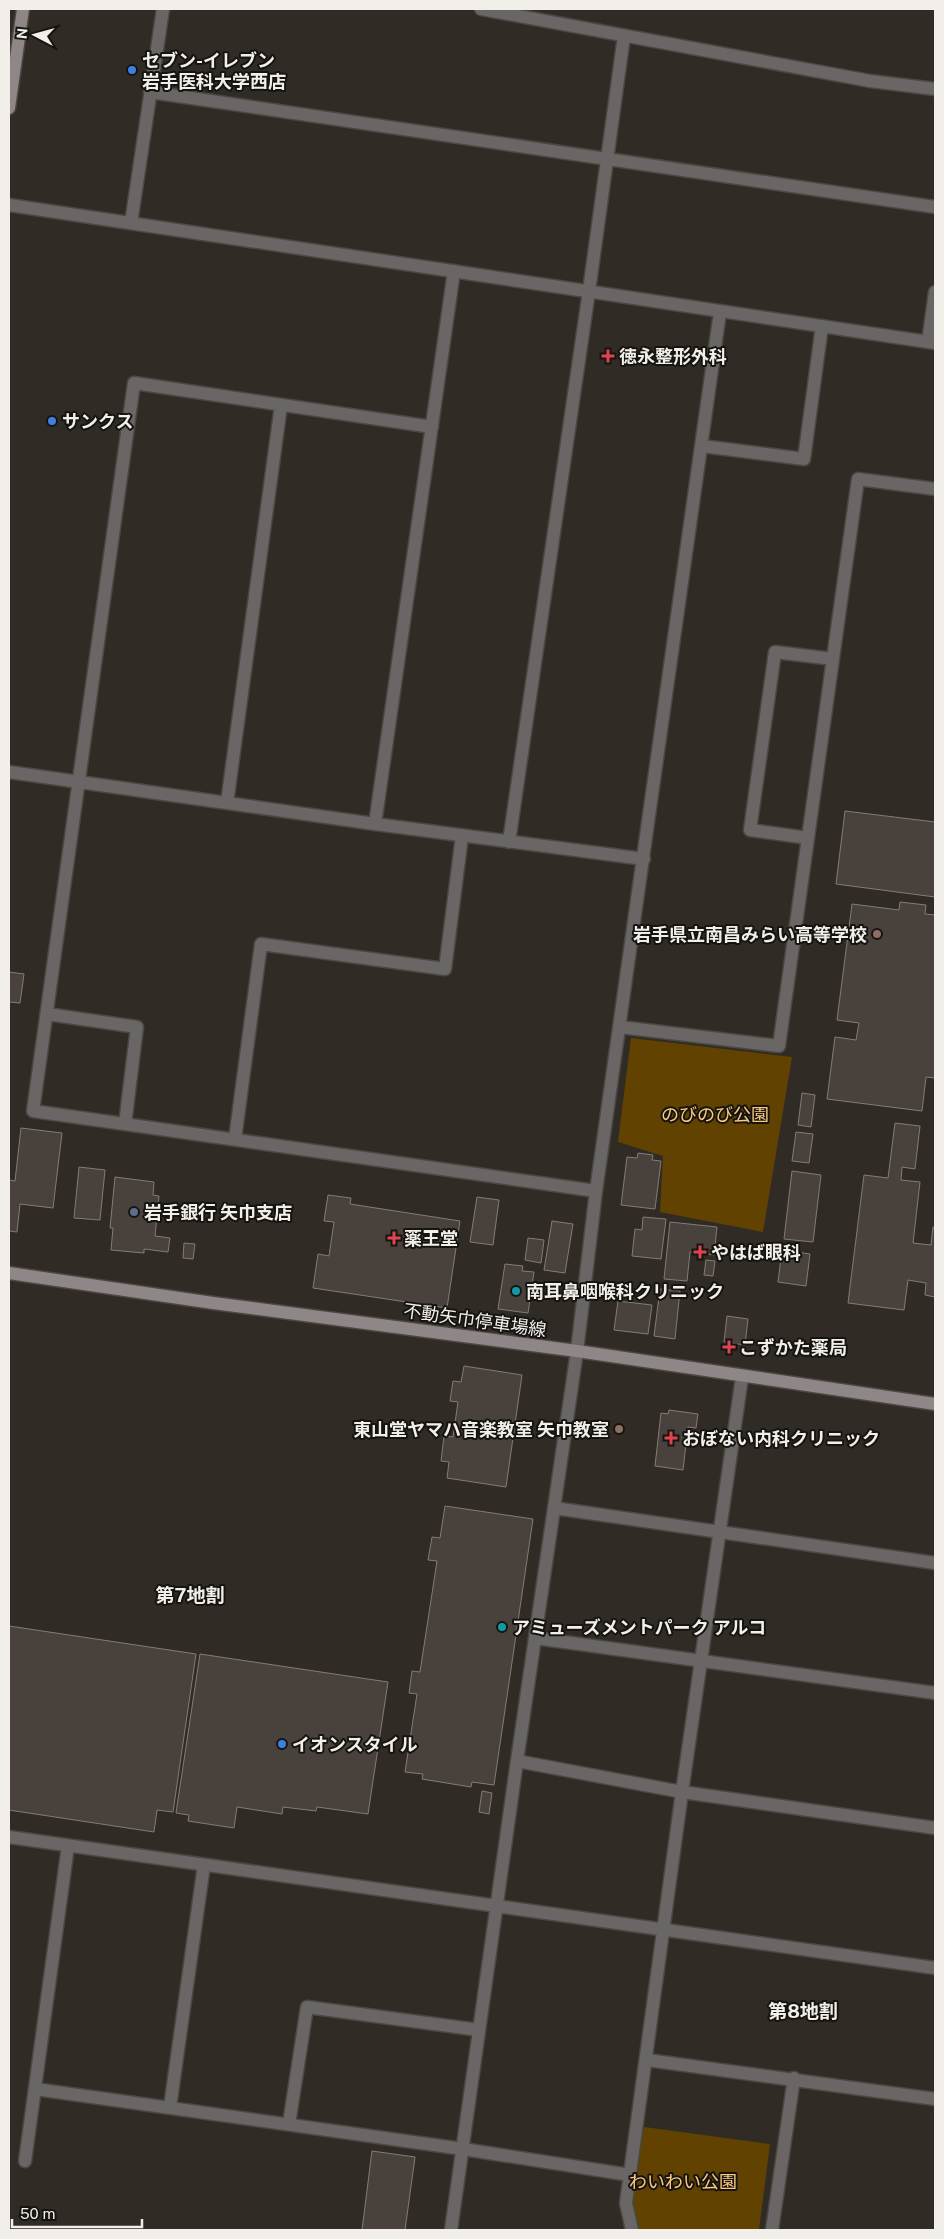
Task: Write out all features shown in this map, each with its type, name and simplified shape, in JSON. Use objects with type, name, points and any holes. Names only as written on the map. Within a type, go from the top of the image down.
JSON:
[{"type":"main road","points":[[9,108],[23,9]]},
{"type":"main road","name":"不動矢巾停車場線","points":[[9,1272],[213,1303],[577,1351],[742,1377],[935,1404]]},
{"type":"street","points":[[131,223],[163,9]]},
{"type":"street","points":[[481,9],[870,81],[935,89]]},
{"type":"street","points":[[509,842],[624,36]]},
{"type":"street","points":[[150,92],[935,207]]},
{"type":"street","points":[[9,205],[931,343],[935,292]]},
{"type":"street","points":[[375,824],[454,271]]},
{"type":"street","points":[[451,2230],[577,1351],[596,1191],[720,312]]},
{"type":"street","points":[[702,446],[804,460],[822,326]]},
{"type":"street","points":[[432,427],[134,383],[33,1111],[596,1191]]},
{"type":"street","points":[[227,803],[281,405]]},
{"type":"street","points":[[620,1027],[779,1046],[858,479],[935,489]]},
{"type":"street","points":[[808,838],[750,830],[775,652],[832,659]]},
{"type":"street","points":[[9,772],[462,836],[644,859]]},
{"type":"street","points":[[235,1139],[261,944],[445,969],[462,836]]},
{"type":"street","points":[[47,1014],[137,1027],[125,1124]]},
{"type":"street","points":[[632,2230],[626,2203],[647,2060],[682,1792],[742,1377]]},
{"type":"street","points":[[554,1508],[935,1563]]},
{"type":"street","points":[[535,1638],[935,1693]]},
{"type":"street","points":[[517,1762],[682,1792],[935,1828]]},
{"type":"street","points":[[9,1837],[935,1968]]},
{"type":"street","points":[[26,2161],[68,1846]]},
{"type":"street","points":[[170,2108],[204,1865]]},
{"type":"street","points":[[289,2124],[307,2006],[479,2030]]},
{"type":"street","points":[[647,2060],[794,2078],[935,2099]]},
{"type":"street","points":[[772,2230],[794,2078]]},
{"type":"street","points":[[35,2088],[463,2148],[630,2175]]},
{"type":"green space","name":"のびのび公園","points":[[631,1038],[792,1057],[763,1232],[660,1212],[663,1156],[618,1142]]},
{"type":"green space","name":"わいわい公園","points":[[637,2126],[770,2144],[759,2230],[637,2230],[632,2205]]},
{"type":"building","points":[[845,811],[935,822],[935,897],[836,884]]},
{"type":"building","points":[[900,902],[926,905],[925,914],[935,915],[935,1078],[926,1077],[922,1111],[827,1099],[835,1037],[856,1040],[859,1023],[837,1020],[852,904],[899,910]]},
{"type":"building","points":[[9,972],[24,974],[20,1003],[9,1002]]},
{"type":"building","points":[[802,1093],[815,1095],[811,1127],[798,1125]]},
{"type":"building","points":[[895,1123],[920,1126],[915,1169],[902,1167],[901,1180],[920,1182],[913,1243],[931,1245],[933,1227],[935,1227],[935,1297],[925,1295],[926,1283],[908,1280],[904,1310],[848,1303],[864,1175],[888,1178]]},
{"type":"building","points":[[21,1128],[62,1133],[53,1208],[20,1204],[17,1232],[9,1231],[9,1180],[15,1181]]},
{"type":"building","points":[[796,1132],[813,1134],[809,1163],[792,1161]]},
{"type":"building","points":[[638,1153],[653,1155],[652,1160],[661,1161],[655,1209],[621,1205],[627,1157],[637,1158]]},
{"type":"building","points":[[79,1167],[105,1170],[100,1220],[74,1218]]},
{"type":"building","points":[[792,1171],[821,1175],[813,1242],[784,1239]]},
{"type":"building","name":"岩手銀行 矢巾支店","points":[[115,1177],[154,1182],[153,1195],[159,1196],[155,1236],[170,1238],[168,1252],[144,1249],[144,1253],[111,1250],[113,1228],[110,1228]]},
{"type":"building","name":"薬王堂","points":[[328,1195],[351,1198],[350,1204],[460,1221],[447,1308],[313,1288],[318,1254],[329,1256],[334,1222],[324,1221]]},
{"type":"building","points":[[477,1197],[499,1200],[493,1245],[470,1242]]},
{"type":"building","points":[[643,1217],[666,1219],[661,1259],[632,1256],[635,1229],[642,1230]]},
{"type":"building","points":[[552,1221],[573,1224],[565,1273],[544,1270]]},
{"type":"building","points":[[670,1222],[717,1227],[714,1255],[690,1252],[687,1281],[664,1279]]},
{"type":"building","points":[[528,1238],[544,1240],[541,1263],[525,1260]]},
{"type":"building","points":[[184,1243],[195,1244],[193,1259],[183,1258]]},
{"type":"building","points":[[782,1250],[810,1254],[806,1286],[778,1282]]},
{"type":"building","points":[[706,1260],[715,1261],[713,1276],[704,1275]]},
{"type":"building","name":"南耳鼻咽喉科クリニック","points":[[505,1264],[523,1266],[522,1271],[534,1272],[528,1313],[498,1309]]},
{"type":"building","points":[[660,1289],[680,1291],[675,1339],[654,1336]]},
{"type":"building","points":[[618,1301],[652,1305],[648,1334],[614,1330]]},
{"type":"building","points":[[727,1316],[748,1319],[745,1345],[724,1342]]},
{"type":"building","points":[[464,1366],[522,1375],[506,1487],[447,1478],[449,1462],[441,1461],[444,1436],[453,1437],[458,1402],[450,1401],[453,1381],[461,1382]]},
{"type":"building","points":[[669,1410],[698,1414],[696,1428],[688,1427],[683,1470],[655,1466],[661,1413],[668,1414]]},
{"type":"building","points":[[445,1506],[533,1519],[494,1785],[472,1782],[471,1787],[422,1779],[423,1774],[405,1772],[417,1694],[409,1693],[412,1671],[420,1672],[437,1561],[428,1560],[432,1537],[440,1538]]},
{"type":"building","points":[[9,1626],[196,1654],[173,1812],[157,1810],[154,1832],[9,1810]]},
{"type":"building","name":"イオンスタイル","points":[[200,1654],[388,1682],[368,1814],[317,1807],[316,1811],[283,1807],[282,1814],[237,1807],[234,1828],[188,1821],[189,1815],[176,1813]]},
{"type":"building","points":[[482,1791],[492,1793],[489,1814],[479,1812]]},
{"type":"building","points":[[372,2151],[415,2157],[405,2230],[362,2230]]},
{"type":"place","name":"セブン-イレブン 岩手医科大学西店","points":[[132,70]]},
{"type":"place","name":"徳永整形外科","points":[[608,356]]},
{"type":"place","name":"サンクス","points":[[52,421]]},
{"type":"place","name":"岩手県立南昌みらい高等学校","points":[[877,934]]},
{"type":"place","name":"岩手銀行 矢巾支店","points":[[134,1212]]},
{"type":"place","name":"薬王堂","points":[[394,1238]]},
{"type":"place","name":"やはば眼科","points":[[700,1252]]},
{"type":"place","name":"南耳鼻咽喉科クリニック","points":[[516,1291]]},
{"type":"place","name":"こずかた薬局","points":[[729,1347]]},
{"type":"place","name":"東山堂ヤマハ音楽教室 矢巾教室","points":[[619,1429]]},
{"type":"place","name":"おぼない内科クリニック","points":[[671,1438]]},
{"type":"place","name":"アミューズメントパーク アルコ","points":[[502,1627]]},
{"type":"place","name":"イオンスタイル","points":[[282,1744]]},
{"type":"district","name":"第7地割","points":[[190,1595]]},
{"type":"district","name":"第8地割","points":[[803,2011]]}]
